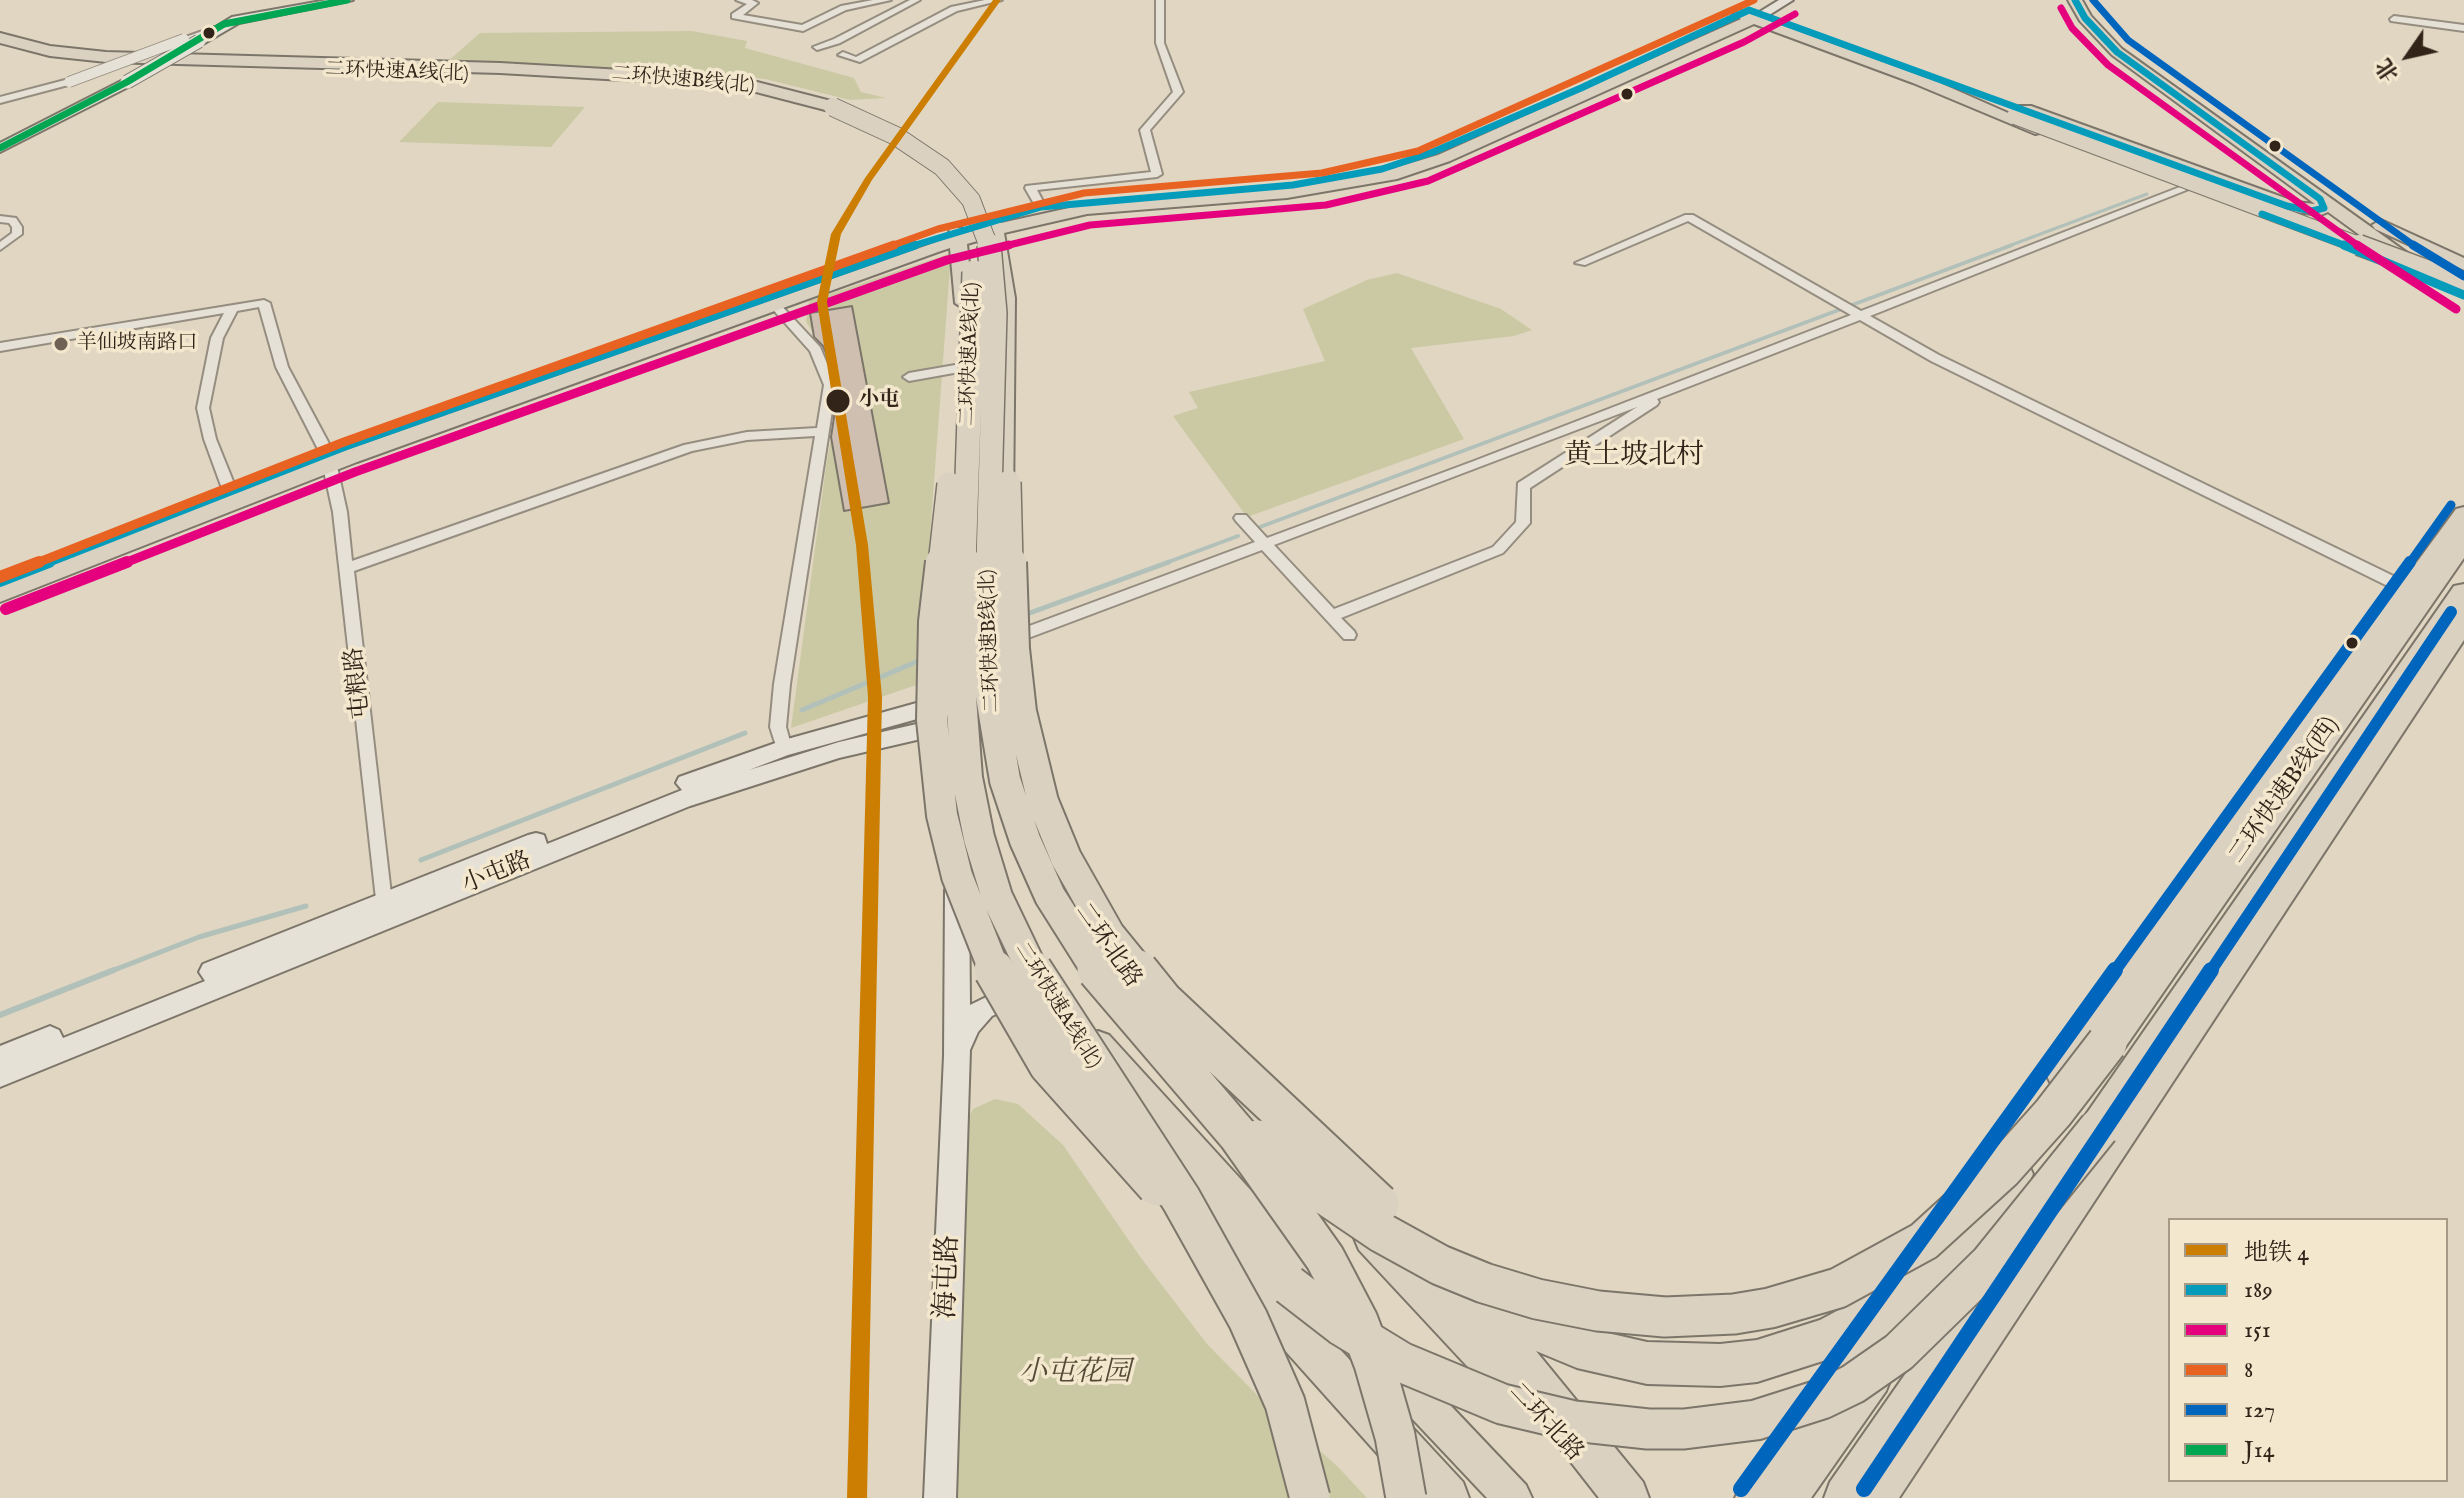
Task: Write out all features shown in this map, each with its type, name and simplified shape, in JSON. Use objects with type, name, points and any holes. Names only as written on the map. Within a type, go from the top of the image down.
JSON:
[{"type":"highway","name":"二环快速B线(北)","points":[[0,38],[50,51],[106,57],[500,68],[693,79],[757,87],[827,111]]},
{"type":"highway","name":"二环快速A线(北)","points":[[0,49],[94,64],[493,76],[686,86],[747,94],[827,111],[895,149],[940,188],[965,230],[985,285],[960,663],[967,778],[983,853],[1009,926],[1040,986],[1102,1079]]},
{"type":"highway","name":"二环快速B线(北)","points":[[985,285],[987,652],[998,749],[1014,810],[1050,896],[1099,974],[1156,1041]]},
{"type":"highway","points":[[985,285],[1009,482],[1017,681],[1027,743],[1054,831],[1094,910],[1144,980],[1235,1072],[1379,1204],[1445,1273],[1627,1498]]},
{"type":"highway","points":[[985,285],[944,525],[933,655],[934,752],[949,846],[967,907],[993,969],[1049,1065],[1109,1135],[1226,1255],[1447,1498]]},
{"type":"highway","name":"二环快速B线(西)","points":[[2107,1043],[2418,591],[2464,539]]},
{"type":"highway","points":[[1846,1498],[2464,593]]},
{"type":"highway","points":[[1156,1041],[1285,1163],[1343,1207],[1421,1256],[1484,1283],[1537,1299],[1598,1311],[1665,1317],[1734,1314],[1804,1300],[1871,1273],[1903,1255],[1944,1225],[1994,1179],[2053,1113],[2107,1043]]},
{"type":"highway","points":[[1156,1041],[1262,1165],[1337,1279],[1374,1363],[1392,1423],[1406,1498]]},
{"type":"highway","points":[[1784,1498],[2107,1043]]},
{"type":"highway","points":[[1102,1079],[1169,1164],[1243,1244],[1310,1303],[1370,1345],[1433,1378],[1502,1404],[1574,1421],[1648,1429],[1756,1420],[1822,1399],[1875,1370],[1922,1332],[1990,1263],[2099,1128]]},
{"type":"highway","points":[[1102,1079],[1181,1199],[1248,1319],[1285,1403],[1310,1498]]},
{"type":"highway","points":[[1445,1273],[1515,1322],[1577,1347],[1647,1363],[1696,1366],[1757,1361],[1829,1338],[1872,1312],[1920,1267]]},
{"type":"main road","points":[[2075,0],[2085,18],[2117,52],[2394,252],[2462,287]]},
{"type":"main road","points":[[2086,0],[2115,37],[2146,62],[2375,222],[2414,244],[2464,265]]},
{"type":"main road","points":[[0,594],[328,458],[957,236],[1087,209],[1325,189],[1391,175],[1457,153],[1748,9]]},
{"type":"main road","points":[[994,226],[1041,207],[1141,195],[1293,185],[1382,169],[1433,152],[1581,88],[1748,9],[2462,287]]},
{"type":"main road","points":[[1922,79],[2010,120],[2462,287]]},
{"type":"main road","points":[[1922,79],[2006,102],[2267,198],[2312,211],[2324,208],[2320,199]]},
{"type":"main road","points":[[2253,211],[2272,210],[2274,204],[2267,198]]},
{"type":"main road","name":"二环北路","points":[[994,226],[1006,298],[1001,642],[1006,700],[1025,786],[1051,855],[1081,911],[1119,968],[1167,1024],[1614,1498]]},
{"type":"main road","points":[[0,581],[230,491],[774,304],[957,236]]},
{"type":"main road","points":[[957,236],[964,287],[948,621],[951,718],[971,816],[993,876],[1023,938],[1063,1001],[1114,1064],[1385,1363],[1513,1498]]},
{"type":"main road","points":[[1754,1498],[1920,1267],[2418,591],[2464,516]]},
{"type":"main road","points":[[1877,1498],[2464,621]]},
{"type":"street","points":[[0,100],[69,82],[236,20],[347,0]]},
{"type":"street","points":[[740,0],[754,3],[735,16],[803,28],[844,8],[887,0]]},
{"type":"street","points":[[817,47],[837,41],[916,0]]},
{"type":"street","points":[[843,55],[857,60],[954,9],[998,0]]},
{"type":"street","points":[[1041,207],[1030,188],[1157,174],[1145,130],[1178,92],[1160,43],[1160,0]]},
{"type":"street","points":[[1748,9],[1771,0]]},
{"type":"street","points":[[1748,9],[1787,0]]},
{"type":"street","points":[[2394,19],[2464,28]]},
{"type":"street","points":[[0,148],[127,82],[214,30]]},
{"type":"street","points":[[1001,642],[1576,425],[1852,310],[2189,187]]},
{"type":"street","points":[[1581,263],[1689,217],[1935,358],[2418,591]]},
{"type":"street","points":[[0,219],[12,220],[17,227],[17,234],[0,247]]},
{"type":"street","name":"屯粮路","points":[[0,347],[264,303],[282,367],[328,458],[346,568],[383,903]]},
{"type":"street","points":[[774,304],[801,330],[825,367],[830,385],[782,684],[778,727],[784,748]]},
{"type":"street","points":[[230,491],[210,439],[203,408],[217,338],[232,309]]},
{"type":"street","points":[[909,377],[961,368]]},
{"type":"street","points":[[1331,616],[1498,550],[1523,523],[1523,486],[1670,390]]},
{"type":"street","points":[[1576,425],[1598,438]]},
{"type":"street","points":[[346,568],[689,448],[747,436],[823,432]]},
{"type":"street","points":[[1241,518],[1349,635]]},
{"type":"street","name":"小屯路","points":[[0,1075],[683,799],[1006,700]]},
{"type":"street","name":"小屯路","points":[[0,1058],[383,903],[784,748],[951,718]]},
{"type":"street","name":"海屯路","points":[[940,1498],[957,1056],[951,718]]},
{"type":"street","points":[[957,1056],[969,1024],[999,998],[1035,991],[1063,1001]]},
{"type":"street","points":[[1892,1498],[1914,1442]]},
{"type":"green space","points":[[692,31],[747,41],[745,48],[854,78],[861,92],[886,98],[850,100],[765,79],[720,74],[447,62],[480,33]]},
{"type":"green space","points":[[438,102],[585,107],[551,147],[399,142]]},
{"type":"green space","points":[[951,253],[919,684],[791,728],[827,459],[840,396],[832,360],[806,322],[809,301]]},
{"type":"green space","points":[[1397,273],[1501,309],[1532,330],[1514,336],[1411,348],[1464,439],[1247,517],[1173,416],[1198,408],[1189,392],[1325,361],[1303,309],[1367,280]]},
{"type":"green space","name":"小屯花园","points":[[995,1099],[1018,1104],[1063,1145],[1141,1258],[1207,1344],[1367,1498],[947,1498],[962,1129],[973,1109]]},
{"type":"building","name":"小屯","points":[[852,306],[889,503],[844,511],[831,437],[839,384],[823,346],[814,337],[810,313]]},
{"type":"waterway","points":[[2006,247],[2147,194]]},
{"type":"waterway","points":[[1260,527],[2012,245]]},
{"type":"waterway","points":[[1163,564],[1238,536]]},
{"type":"waterway","points":[[1027,614],[1169,562]]},
{"type":"waterway","points":[[802,710],[921,660]]},
{"type":"waterway","points":[[421,860],[745,733]]},
{"type":"waterway","points":[[109,972],[199,937],[306,906]]},
{"type":"waterway","points":[[0,1015],[114,970]]},
{"type":"metro line","name":"4","points":[[857,1498],[875,697],[862,545],[822,302],[836,234],[868,180],[997,0]]},
{"type":"transit line","name":"J14","points":[[0,148],[127,82],[224,24],[347,0]]},
{"type":"transit line","name":"8","points":[[0,577],[344,442],[938,229],[1084,193],[1322,173],[1418,151],[1754,0]]},
{"type":"transit line","name":"189","points":[[0,581],[345,446],[934,238],[1041,207],[1293,185],[1382,169],[1433,152],[1581,88],[1749,10],[2287,206],[2312,211],[2324,208],[2320,199],[2117,52],[2085,18],[2075,0]]},
{"type":"transit line","name":"127","points":[[2093,0],[2128,40],[2403,239],[2464,276]]},
{"type":"transit line","name":"151","points":[[2061,8],[2072,28],[2108,65],[2385,265],[2456,309]]},
{"type":"transit line","name":"151","points":[[6,609],[355,472],[947,260],[1090,225],[1326,205],[1428,181],[1744,42],[1795,14]]},
{"type":"transit line","name":"189","points":[[2262,214],[2400,266],[2464,295]]},
{"type":"transit line","name":"127","points":[[1741,1489],[2451,505]]},
{"type":"transit line","name":"127","points":[[1864,1489],[2451,612]]},
{"type":"place","name":"羊仙坡南路口","points":[[61,344]]},
{"type":"place","name":"小屯","points":[[838,401]]},
{"type":"district","name":"黄土坡北村","points":[[1634,457]]}]
